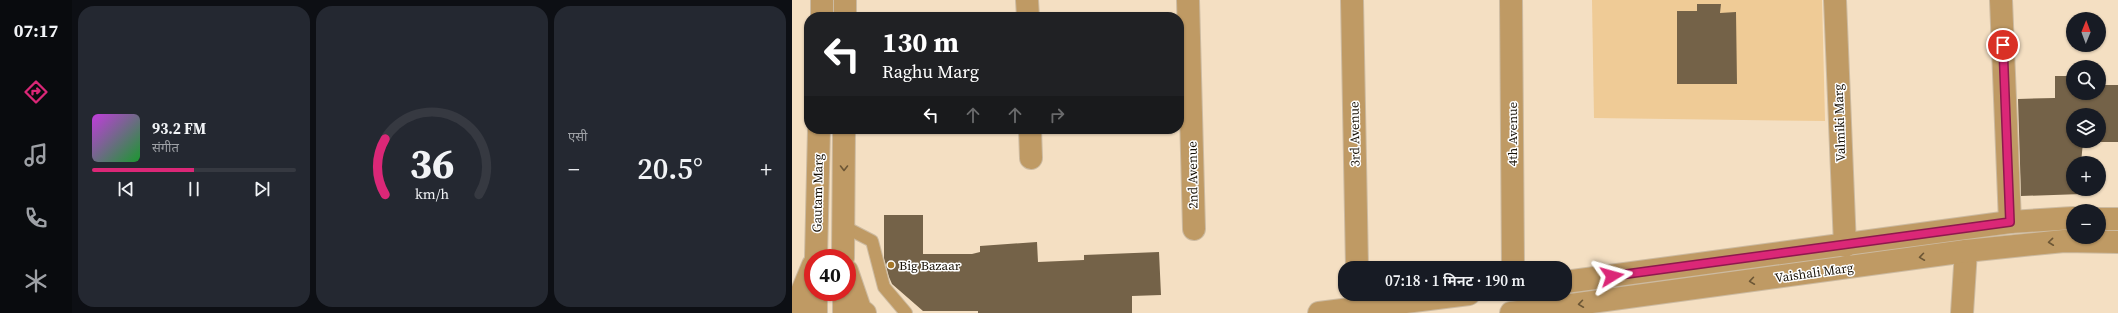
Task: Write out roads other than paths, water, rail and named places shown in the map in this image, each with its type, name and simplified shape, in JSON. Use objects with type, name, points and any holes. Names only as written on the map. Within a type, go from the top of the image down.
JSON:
[{"type":"street","points":[[822,0],[822,12]]},
{"type":"street","points":[[845,0],[845,12]]},
{"type":"street","points":[[1028,0],[1028,12]]},
{"type":"street","name":"2nd Avenue","points":[[1188,0],[1194,229]]},
{"type":"street","name":"3rd Avenue","points":[[1352,0],[1357,261]]},
{"type":"street","name":"4th Avenue","points":[[1511,0],[1513,261]]},
{"type":"street","name":"Valmiki Marg","points":[[1835,0],[1846,268]]},
{"type":"street","points":[[2001,0],[2010,222]]},
{"type":"street","name":"Gautam Marg","points":[[816,249],[819,134]]},
{"type":"street","name":"Gautam Marg","points":[[843,249],[844,134]]},
{"type":"street","points":[[1030,134],[1031,158]]},
{"type":"street","name":"Vaishali Marg","points":[[1572,281],[1844,246],[2010,222],[2066,218]]},
{"type":"street","points":[[2106,219],[2118,219]]},
{"type":"street","points":[[1962,313],[1966,251],[1965,228]]},
{"type":"street","name":"Vaishali Marg","points":[[1511,313],[1547,305],[1846,268],[1966,251],[2064,241],[2118,242]]},
{"type":"street","points":[[793,313],[804,287]]},
{"type":"street","points":[[856,297],[860,309],[866,313]]},
{"type":"street","points":[[816,301],[816,313]]},
{"type":"street","points":[[844,301],[844,313]]},
{"type":"street","points":[[1318,313],[1358,301]]},
{"type":"lane","points":[[843,226],[872,242],[884,287],[906,313]]},
{"type":"place","name":"Big Bazaar","points":[[891,265]]}]
